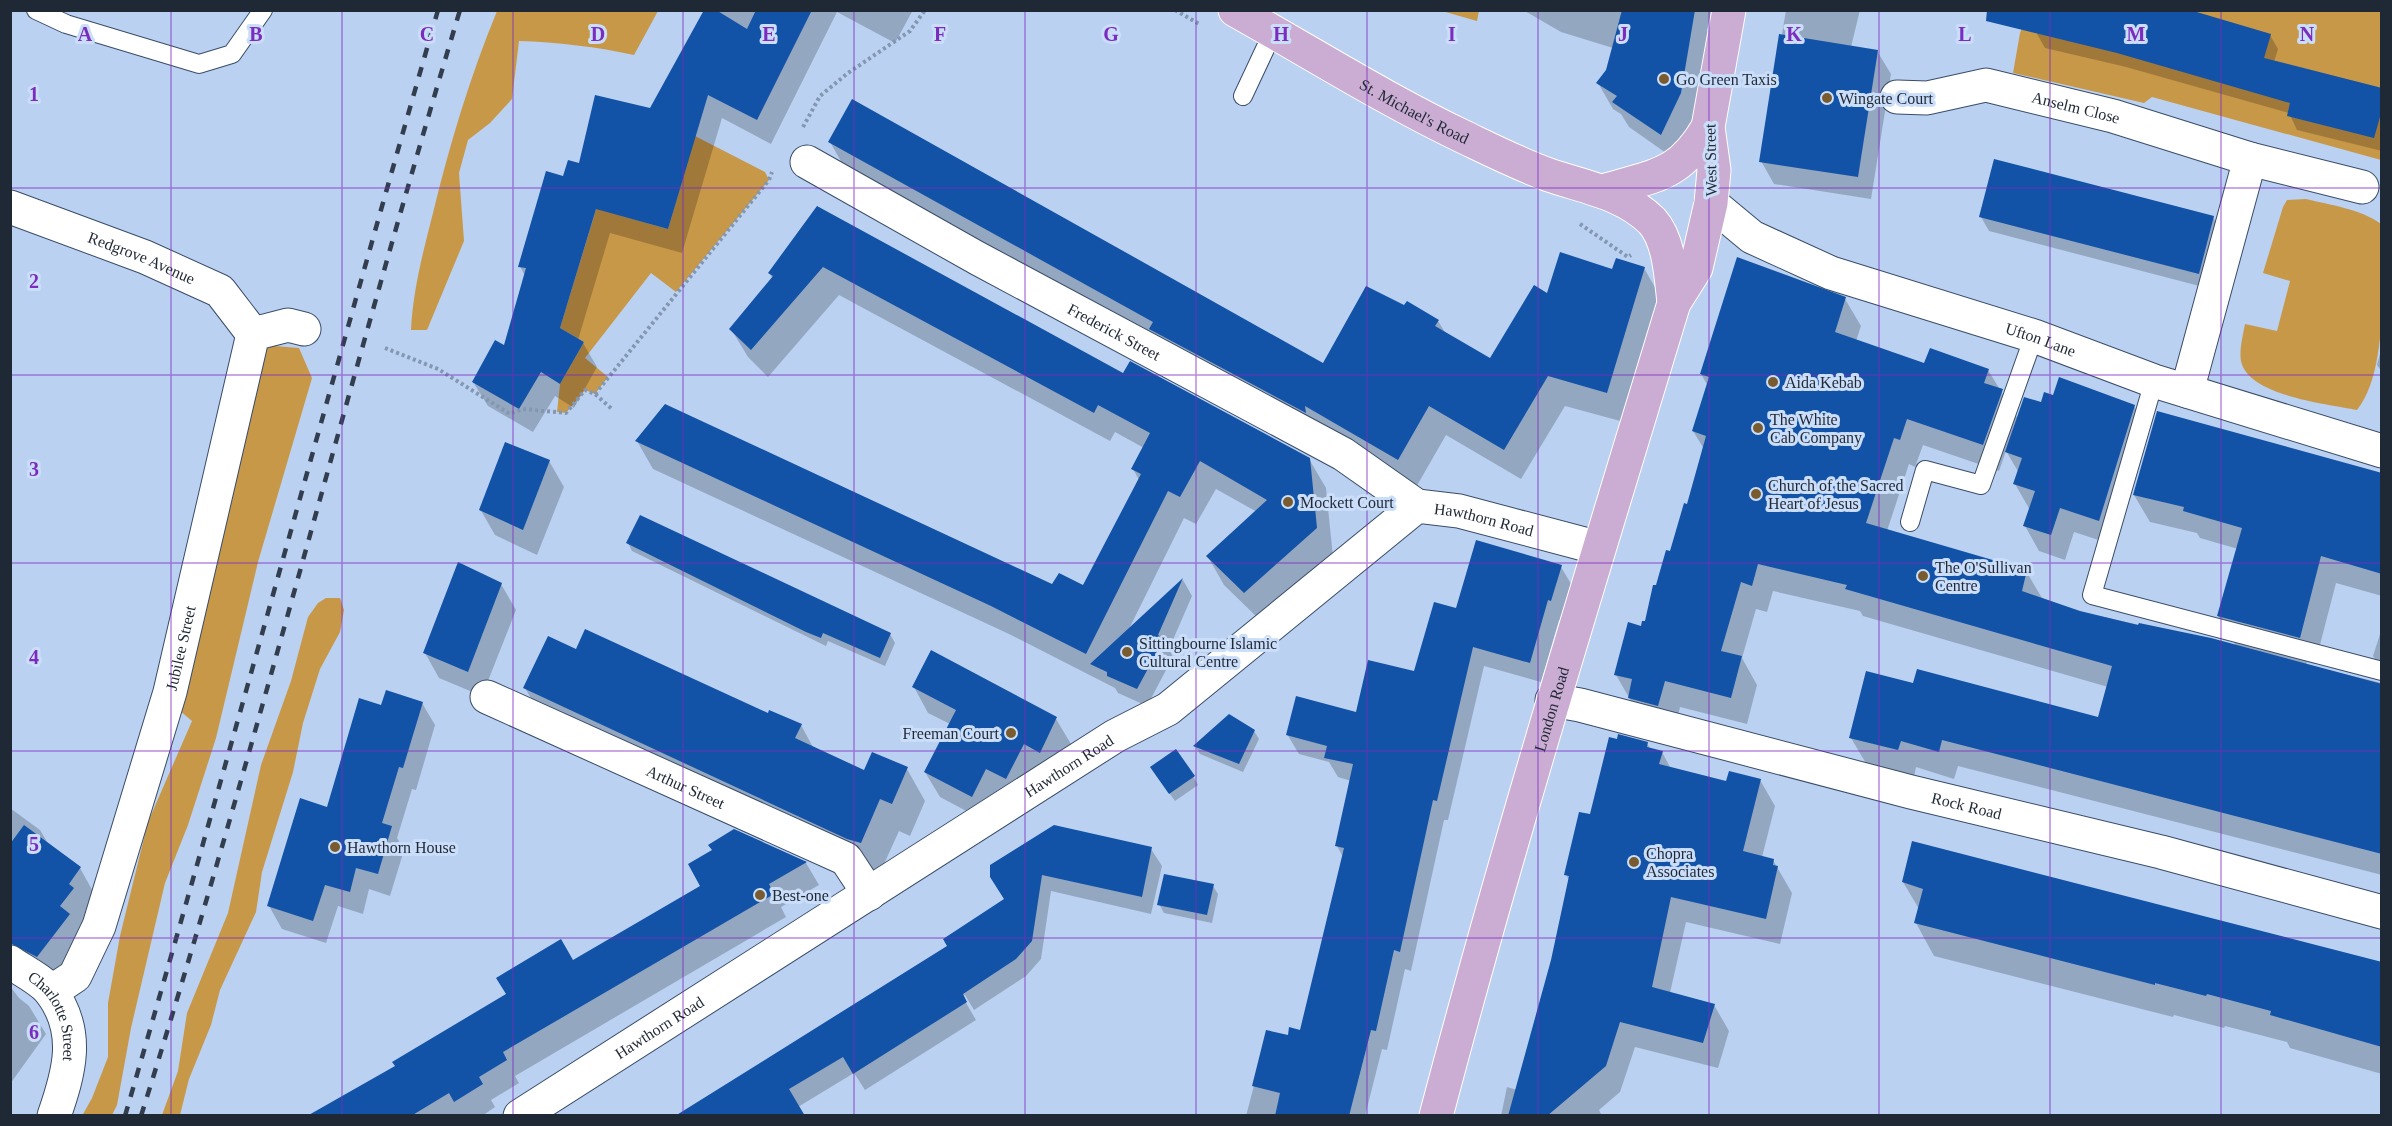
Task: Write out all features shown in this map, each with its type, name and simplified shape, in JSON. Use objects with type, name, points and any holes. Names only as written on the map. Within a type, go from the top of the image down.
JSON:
[{"type":"main road","name":"St. Michael's Road","points":[[1234,10],[1390,101],[1547,174],[1604,191],[1636,209],[1657,228],[1667,255],[1674,303]]},
{"type":"main road","name":"West Street","points":[[1674,303],[1696,268],[1711,203],[1714,170],[1708,127],[1729,10]]},
{"type":"main road","points":[[1604,191],[1663,174],[1677,166],[1696,147],[1708,127]]},
{"type":"main road","name":"London Road","points":[[1436,1116],[1483,940],[1552,700],[1674,303]]},
{"type":"street","name":"Anselm Close","points":[[1897,97],[1927,98],[1986,85],[2113,116],[2250,159],[2362,187]]},
{"type":"street","points":[[2187,391],[2250,159]]},
{"type":"street","name":"Frederick Street","points":[[807,162],[977,258],[1343,454],[1417,506]]},
{"type":"street","name":"Ufton Lane","points":[[1711,203],[1752,237],[1831,273],[2034,336],[2154,381],[2382,451]]},
{"type":"street","name":"Redgrove Avenue","points":[[10,207],[145,257],[220,291],[253,334]]},
{"type":"street","points":[[253,334],[288,325],[304,329]]},
{"type":"street","name":"Jubilee Street","points":[[51,992],[75,976],[99,926],[170,692],[253,334]]},
{"type":"street","name":"Hawthorn Road","points":[[538,1111],[1115,736],[1168,710],[1417,506],[1459,511],[1599,548]]},
{"type":"street","name":"Arthur Street","points":[[487,697],[846,859],[870,894]]},
{"type":"street","name":"Rock Road","points":[[1552,700],[1580,705],[1911,792],[2161,852],[2382,912]]},
{"type":"street","name":"Charlotte Street","points":[[10,962],[51,992],[69,1032],[71,1053],[54,1116]]},
{"type":"lane","points":[[36,10],[66,24],[199,64],[232,54],[262,10]]},
{"type":"lane","points":[[1243,96],[1273,32]]},
{"type":"lane","points":[[1910,522],[1925,470],[1981,485],[2034,336]]},
{"type":"lane","points":[[2154,381],[2092,595],[2382,671]]},
{"type":"path","points":[[807,162],[799,134],[820,96],[848,73],[909,31],[925,10]]},
{"type":"path","points":[[595,394],[769,180],[773,170]]},
{"type":"path","points":[[385,348],[438,369],[510,414],[523,409],[566,413],[585,390],[595,394],[612,409]]},
{"type":"shaded area","points":[[497,11],[658,11],[634,55],[577,45],[519,41],[512,99],[490,123],[468,140],[459,173],[464,241],[427,330],[411,330],[419,271],[446,161],[469,85]]},
{"type":"shaded area","points":[[1442,11],[1479,11],[1477,21]]},
{"type":"shaded area","points":[[2029,11],[2381,11],[2381,160],[2152,97],[2144,103],[2013,73],[2020,33]]},
{"type":"shaded area","points":[[695,136],[765,172],[769,180],[676,292],[651,273],[585,358],[608,377],[595,394],[585,390],[566,413],[557,412],[560,384],[584,342],[560,328],[605,180],[631,187],[622,216],[668,229]]},
{"type":"shaded area","points":[[2306,199],[2355,211],[2381,224],[2382,295],[2379,347],[2367,393],[2357,410],[2309,401],[2273,390],[2258,383],[2247,373],[2241,361],[2245,324],[2277,331],[2290,281],[2263,273],[2287,200]]},
{"type":"shaded area","points":[[240,343],[299,348],[312,378],[258,562],[216,738],[188,825],[165,883],[131,1028],[117,1105],[112,1115],[82,1116],[92,1098],[108,1057],[108,1003],[120,936],[148,822],[192,721],[159,693]]},
{"type":"shaded area","points":[[326,598],[340,598],[344,610],[340,632],[320,669],[303,723],[293,772],[262,872],[256,912],[220,990],[211,1025],[189,1079],[180,1115],[162,1115],[178,1071],[187,1013],[228,913],[261,765],[291,681],[308,617],[318,603]]},
{"type":"building","points":[[704,10],[716,10],[747,29],[756,10],[812,10],[757,120],[708,95],[668,229],[596,209],[560,328],[584,342],[560,384],[541,372],[519,409],[472,382],[495,340],[504,345],[526,268],[518,267],[546,171],[563,176],[568,160],[579,163],[595,95],[650,108]]},
{"type":"building","points":[[1622,10],[1695,10],[1681,93],[1661,135],[1612,102],[1617,96],[1596,83],[1606,70]]},
{"type":"building","points":[[1987,10],[2190,10],[2271,34],[2264,58],[2382,88],[2382,110],[2374,138],[2287,116],[2290,103],[2117,53],[1986,21]]},
{"type":"building","name":"Wingate Court","points":[[1779,34],[1878,50],[1858,177],[1759,162]]},
{"type":"building","points":[[852,99],[1323,363],[1366,286],[1404,305],[1407,301],[1439,320],[1435,326],[1490,358],[1534,285],[1547,293],[1560,252],[1612,269],[1616,258],[1645,267],[1607,393],[1548,376],[1504,450],[1429,406],[1398,460],[1305,406],[1306,413],[1149,329],[1153,322],[828,142]]},
{"type":"building","points":[[1994,159],[2214,216],[2199,274],[1979,217]]},
{"type":"building","points":[[817,206],[1123,373],[1130,361],[1310,458],[1317,528],[1244,593],[1206,556],[1267,500],[1200,461],[1180,497],[1168,491],[1086,654],[991,606],[635,441],[665,404],[1052,584],[1059,573],[1083,585],[1141,474],[1131,469],[1150,433],[1098,405],[1094,413],[823,267],[751,350],[729,329],[773,276],[768,273]]},
{"type":"building","points":[[1737,257],[1846,297],[1835,332],[1924,363],[1930,348],[1989,369],[1984,383],[2003,389],[1983,445],[1907,419],[1900,440],[1894,438],[1866,523],[2027,570],[2022,591],[2080,611],[2138,625],[2139,623],[2211,638],[2382,684],[2382,854],[1942,740],[1939,752],[1901,741],[1898,750],[1849,738],[1866,671],[1913,683],[1917,669],[2098,717],[2112,666],[1845,589],[1847,585],[1758,564],[1752,586],[1741,582],[1721,651],[1742,656],[1731,698],[1665,681],[1658,706],[1628,698],[1632,679],[1614,675],[1628,622],[1641,626],[1642,621],[1645,621],[1653,585],[1656,585],[1666,550],[1670,551],[1684,503],[1687,504],[1706,436],[1692,431],[1709,377],[1700,374]]},
{"type":"building","points":[[2059,377],[2135,405],[2099,521],[2060,508],[2051,535],[2023,526],[2035,491],[2013,484],[2022,458],[2005,452],[2024,397],[2041,402],[2044,392],[2053,395]]},
{"type":"building","points":[[2157,411],[2382,473],[2382,574],[2321,556],[2300,638],[2217,616],[2242,528],[2183,511],[2184,507],[2133,495]]},
{"type":"building","points":[[505,442],[550,460],[523,530],[479,510]]},
{"type":"building","points":[[640,515],[891,633],[880,658],[823,633],[821,638],[806,632],[626,543]]},
{"type":"building","points":[[1476,540],[1562,565],[1551,601],[1548,600],[1530,663],[1473,647],[1437,801],[1433,800],[1400,952],[1394,950],[1376,1031],[1371,1030],[1349,1116],[1275,1116],[1280,1093],[1252,1086],[1266,1030],[1288,1035],[1289,1027],[1300,1030],[1344,848],[1335,846],[1353,764],[1324,758],[1327,746],[1286,735],[1296,696],[1356,712],[1368,660],[1414,671],[1434,602],[1456,608]]},
{"type":"building","points":[[458,562],[502,583],[468,672],[423,653]]},
{"type":"building","name":"Sittingbourne Islamic Cultural Centre","points":[[1183,578],[1158,635],[1164,639],[1137,689],[1107,676],[1107,672],[1090,664]]},
{"type":"building","points":[[585,629],[768,713],[769,710],[802,724],[795,738],[864,770],[872,752],[908,767],[892,804],[880,799],[861,843],[847,839],[523,688],[548,636],[576,649]]},
{"type":"building","name":"Freeman Court","points":[[931,650],[1057,717],[1040,753],[1024,744],[1006,779],[986,769],[972,797],[924,772],[956,710],[912,687]]},
{"type":"building","points":[[386,690],[423,702],[403,768],[399,767],[382,823],[392,826],[378,874],[356,868],[350,892],[325,885],[313,921],[267,906],[300,798],[327,807],[359,698],[381,705]]},
{"type":"building","points":[[1229,714],[1255,730],[1239,764],[1193,746]]},
{"type":"building","points":[[1618,734],[1648,742],[1647,747],[1663,751],[1659,764],[1726,781],[1729,771],[1761,779],[1743,851],[1774,859],[1773,865],[1778,866],[1766,919],[1671,897],[1652,987],[1715,1004],[1703,1043],[1620,1022],[1606,1066],[1547,1116],[1508,1116],[1551,960],[1569,876],[1564,875],[1579,812],[1590,814],[1609,737],[1617,739]]},
{"type":"building","points":[[1176,749],[1195,776],[1169,794],[1150,767]]},
{"type":"building","points":[[24,825],[81,867],[69,884],[74,888],[60,906],[70,914],[37,957],[10,943],[10,844]]},
{"type":"building","points":[[1054,825],[1152,847],[1142,897],[1042,875],[1032,941],[1016,959],[963,994],[967,1002],[853,1074],[843,1057],[789,1089],[805,1116],[675,1116],[947,946],[943,939],[1004,899],[990,877],[990,865]]},
{"type":"building","points":[[734,829],[807,862],[769,884],[774,894],[503,1052],[507,1060],[479,1077],[483,1084],[454,1102],[449,1093],[411,1116],[307,1116],[395,1066],[392,1062],[506,994],[496,978],[561,939],[573,960],[700,886],[688,864],[712,850],[708,845]]},
{"type":"building","points":[[1912,841],[2382,962],[2382,1047],[2270,1015],[2271,1011],[2207,994],[2206,996],[2155,983],[2155,985],[1914,923],[1923,889],[1902,882]]},
{"type":"building","points":[[1164,874],[1214,884],[1207,915],[1157,905]]},
{"type":"railway","points":[[125,1116],[438,10]]},
{"type":"railway","points":[[141,1116],[224,841],[460,10]]},
{"type":"place","name":"Go Green Taxis","points":[[1664,79]]},
{"type":"place","name":"Wingate Court","points":[[1827,98]]},
{"type":"place","name":"Aida Kebab","points":[[1773,382]]},
{"type":"place","name":"The White Cab Company","points":[[1758,428]]},
{"type":"place","name":"Church of the Sacred Heart of Jesus","points":[[1756,494]]},
{"type":"place","name":"Mockett Court","points":[[1288,502]]},
{"type":"place","name":"The O'Sullivan Centre","points":[[1923,576]]},
{"type":"place","name":"Sittingbourne Islamic Cultural Centre","points":[[1127,652]]},
{"type":"place","name":"Freeman Court","points":[[1011,733]]},
{"type":"place","name":"Hawthorn House","points":[[335,847]]},
{"type":"place","name":"Chopra Associates","points":[[1634,862]]},
{"type":"place","name":"Best-one","points":[[760,895]]}]
